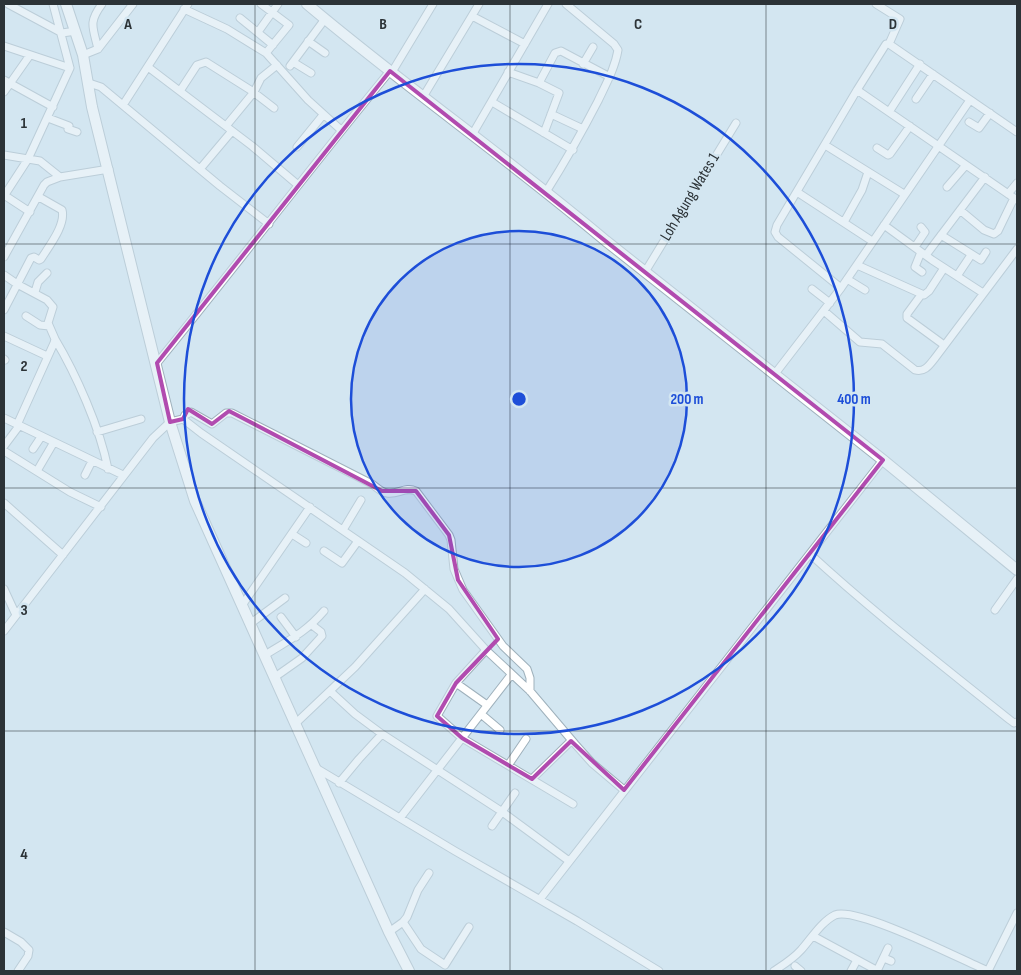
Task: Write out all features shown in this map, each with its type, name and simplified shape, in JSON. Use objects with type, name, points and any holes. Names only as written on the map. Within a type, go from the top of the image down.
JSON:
[{"type":"main road","points":[[66,4],[68,32],[83,55],[104,170],[157,363],[167,424],[209,535],[243,604],[409,971]]},
{"type":"main road","points":[[307,4],[883,460],[1017,570]]},
{"type":"street","points":[[10,4],[68,32]]},
{"type":"street","points":[[30,212],[4,195],[28,159],[70,68],[68,32],[53,4]]},
{"type":"street","points":[[98,49],[92,21],[102,4]]},
{"type":"street","points":[[83,55],[98,49],[133,4]]},
{"type":"street","points":[[261,4],[289,25],[266,53]]},
{"type":"street","points":[[258,32],[278,4]]},
{"type":"street","points":[[157,363],[269,224],[341,130],[391,71],[433,4]]},
{"type":"street","points":[[423,96],[479,4]]},
{"type":"street","points":[[472,135],[548,4]]},
{"type":"street","points":[[546,192],[573,150],[610,77],[618,48],[585,18],[566,4]]},
{"type":"street","points":[[841,288],[775,232],[777,225],[857,90],[885,45],[889,44],[900,19],[876,4]]},
{"type":"street","points":[[123,105],[186,6],[266,53],[323,115],[341,130]]},
{"type":"street","points":[[472,16],[525,44]]},
{"type":"street","points":[[240,18],[273,45]]},
{"type":"street","points":[[311,73],[292,64],[325,19]]},
{"type":"street","points":[[308,41],[325,53]]},
{"type":"street","points":[[889,44],[1017,132]]},
{"type":"street","points":[[4,46],[70,68]]},
{"type":"street","points":[[583,64],[592,47]]},
{"type":"street","points":[[538,83],[556,52],[561,51],[610,77]]},
{"type":"street","points":[[4,92],[6,81],[30,55]]},
{"type":"street","points":[[180,91],[198,65],[206,62],[254,92],[274,108]]},
{"type":"street","points":[[889,112],[920,64]]},
{"type":"street","points":[[200,169],[254,92],[261,78],[276,65]]},
{"type":"street","points":[[148,67],[298,185]]},
{"type":"street","points":[[508,72],[559,93],[544,133]]},
{"type":"street","points":[[916,99],[933,74]]},
{"type":"street","points":[[6,81],[53,107]]},
{"type":"street","points":[[89,83],[101,87],[269,224]]},
{"type":"street","points":[[857,90],[1013,198]]},
{"type":"street","points":[[774,375],[841,288],[970,100]]},
{"type":"street","points":[[492,102],[573,150]]},
{"type":"street","points":[[969,122],[978,129],[990,113]]},
{"type":"street","points":[[552,114],[583,129]]},
{"type":"street","points":[[298,147],[323,115]]},
{"type":"street","points":[[48,118],[69,126],[68,129],[77,132]]},
{"type":"street","name":"Loh Agung Wates 1","points":[[645,272],[736,123]]},
{"type":"street","points":[[877,148],[888,155],[890,154],[910,126]]},
{"type":"street","points":[[825,145],[904,194]]},
{"type":"street","points":[[4,155],[40,161],[60,177]]},
{"type":"street","points":[[947,187],[966,165]]},
{"type":"street","points":[[4,257],[6,247],[30,212],[46,182],[60,177],[104,170]]},
{"type":"street","points":[[844,222],[862,190],[868,172]]},
{"type":"street","points":[[921,251],[941,235],[985,178]]},
{"type":"street","points":[[960,210],[984,230],[994,234],[998,231],[1013,198],[1017,183]]},
{"type":"street","points":[[797,192],[872,241]]},
{"type":"street","points":[[4,310],[31,258],[42,259],[62,219],[62,210],[39,197]]},
{"type":"street","points":[[884,224],[944,268],[983,292]]},
{"type":"street","points":[[921,227],[925,232],[921,251],[915,265],[916,269],[922,272]]},
{"type":"street","points":[[941,235],[981,260],[986,252]]},
{"type":"street","points":[[824,310],[860,342],[882,344],[919,371],[927,368],[1017,249]]},
{"type":"street","points":[[957,276],[971,255]]},
{"type":"street","points":[[857,264],[921,294],[926,294],[929,291],[944,268]]},
{"type":"street","points":[[35,292],[38,282],[47,273]]},
{"type":"street","points":[[4,275],[17,284],[35,292],[52,305],[48,326],[70,366],[97,432],[108,469]]},
{"type":"street","points":[[847,279],[865,290]]},
{"type":"street","points":[[812,289],[830,302]]},
{"type":"street","points":[[921,294],[907,314],[907,318],[944,345]]},
{"type":"street","points":[[26,316],[40,325],[48,326]]},
{"type":"street","points":[[4,336],[47,356]]},
{"type":"street","points":[[4,446],[18,426],[55,339]]},
{"type":"street","points":[[184,419],[185,415],[191,412],[212,424],[226,413],[232,413],[246,418],[382,491],[395,493],[408,489],[416,491],[449,535],[454,569],[463,590],[503,646],[527,669],[530,678],[530,691]]},
{"type":"street","points":[[4,418],[124,475]]},
{"type":"street","points":[[4,631],[124,475],[167,424],[177,419],[184,419],[201,433],[425,588],[449,609],[511,675],[530,691],[592,763],[624,790]]},
{"type":"street","points":[[97,432],[140,420]]},
{"type":"street","points":[[33,449],[41,437]]},
{"type":"street","points":[[37,471],[54,442]]},
{"type":"street","points":[[4,451],[70,492],[100,507]]},
{"type":"street","points":[[540,899],[883,460]]},
{"type":"street","points":[[84,475],[92,461]]},
{"type":"street","points":[[343,530],[361,500]]},
{"type":"street","points":[[4,503],[63,555]]},
{"type":"street","points":[[243,604],[310,507]]},
{"type":"street","points":[[292,534],[306,543]]},
{"type":"street","points":[[324,551],[342,563],[358,541]]},
{"type":"street","points":[[810,554],[911,640],[1010,720],[1014,723],[1017,722]]},
{"type":"street","points":[[995,610],[1017,579]]},
{"type":"street","points":[[296,723],[383,637],[425,588]]},
{"type":"street","points":[[4,589],[16,615]]},
{"type":"street","points":[[251,623],[285,598]]},
{"type":"street","points":[[265,655],[296,637],[312,625],[324,610]]},
{"type":"street","points":[[280,618],[296,637]]},
{"type":"street","points":[[275,677],[302,658],[322,636],[321,632],[312,625]]},
{"type":"street","points":[[486,650],[456,683],[437,716],[462,738],[509,764],[573,804]]},
{"type":"street","points":[[400,818],[511,675]]},
{"type":"street","points":[[456,683],[487,706]]},
{"type":"street","points":[[330,691],[355,714],[382,734],[501,811],[569,861]]},
{"type":"street","points":[[481,714],[500,730]]},
{"type":"street","points":[[339,783],[358,758],[382,734]]},
{"type":"street","points":[[509,764],[526,739]]},
{"type":"street","points":[[532,779],[571,740]]},
{"type":"street","points":[[316,768],[659,971]]},
{"type":"street","points":[[492,826],[515,793]]},
{"type":"street","points":[[390,932],[407,917],[415,896],[429,873]]},
{"type":"street","points":[[774,971],[796,955],[829,919],[836,915],[848,914],[897,930],[988,971],[1017,912]]},
{"type":"street","points":[[403,922],[421,948],[445,965],[469,927]]},
{"type":"street","points":[[4,932],[30,950],[18,971]]},
{"type":"street","points":[[813,936],[878,971],[888,948]]},
{"type":"street","points":[[884,958],[892,961]]},
{"type":"street","points":[[851,971],[857,960]]},
{"type":"highlighted area","points":[[390,71],[883,460],[624,790],[571,741],[532,779],[462,738],[437,716],[456,683],[498,639],[458,580],[449,535],[416,491],[382,491],[229,411],[212,424],[188,409],[183,419],[170,422],[157,363]]}]
